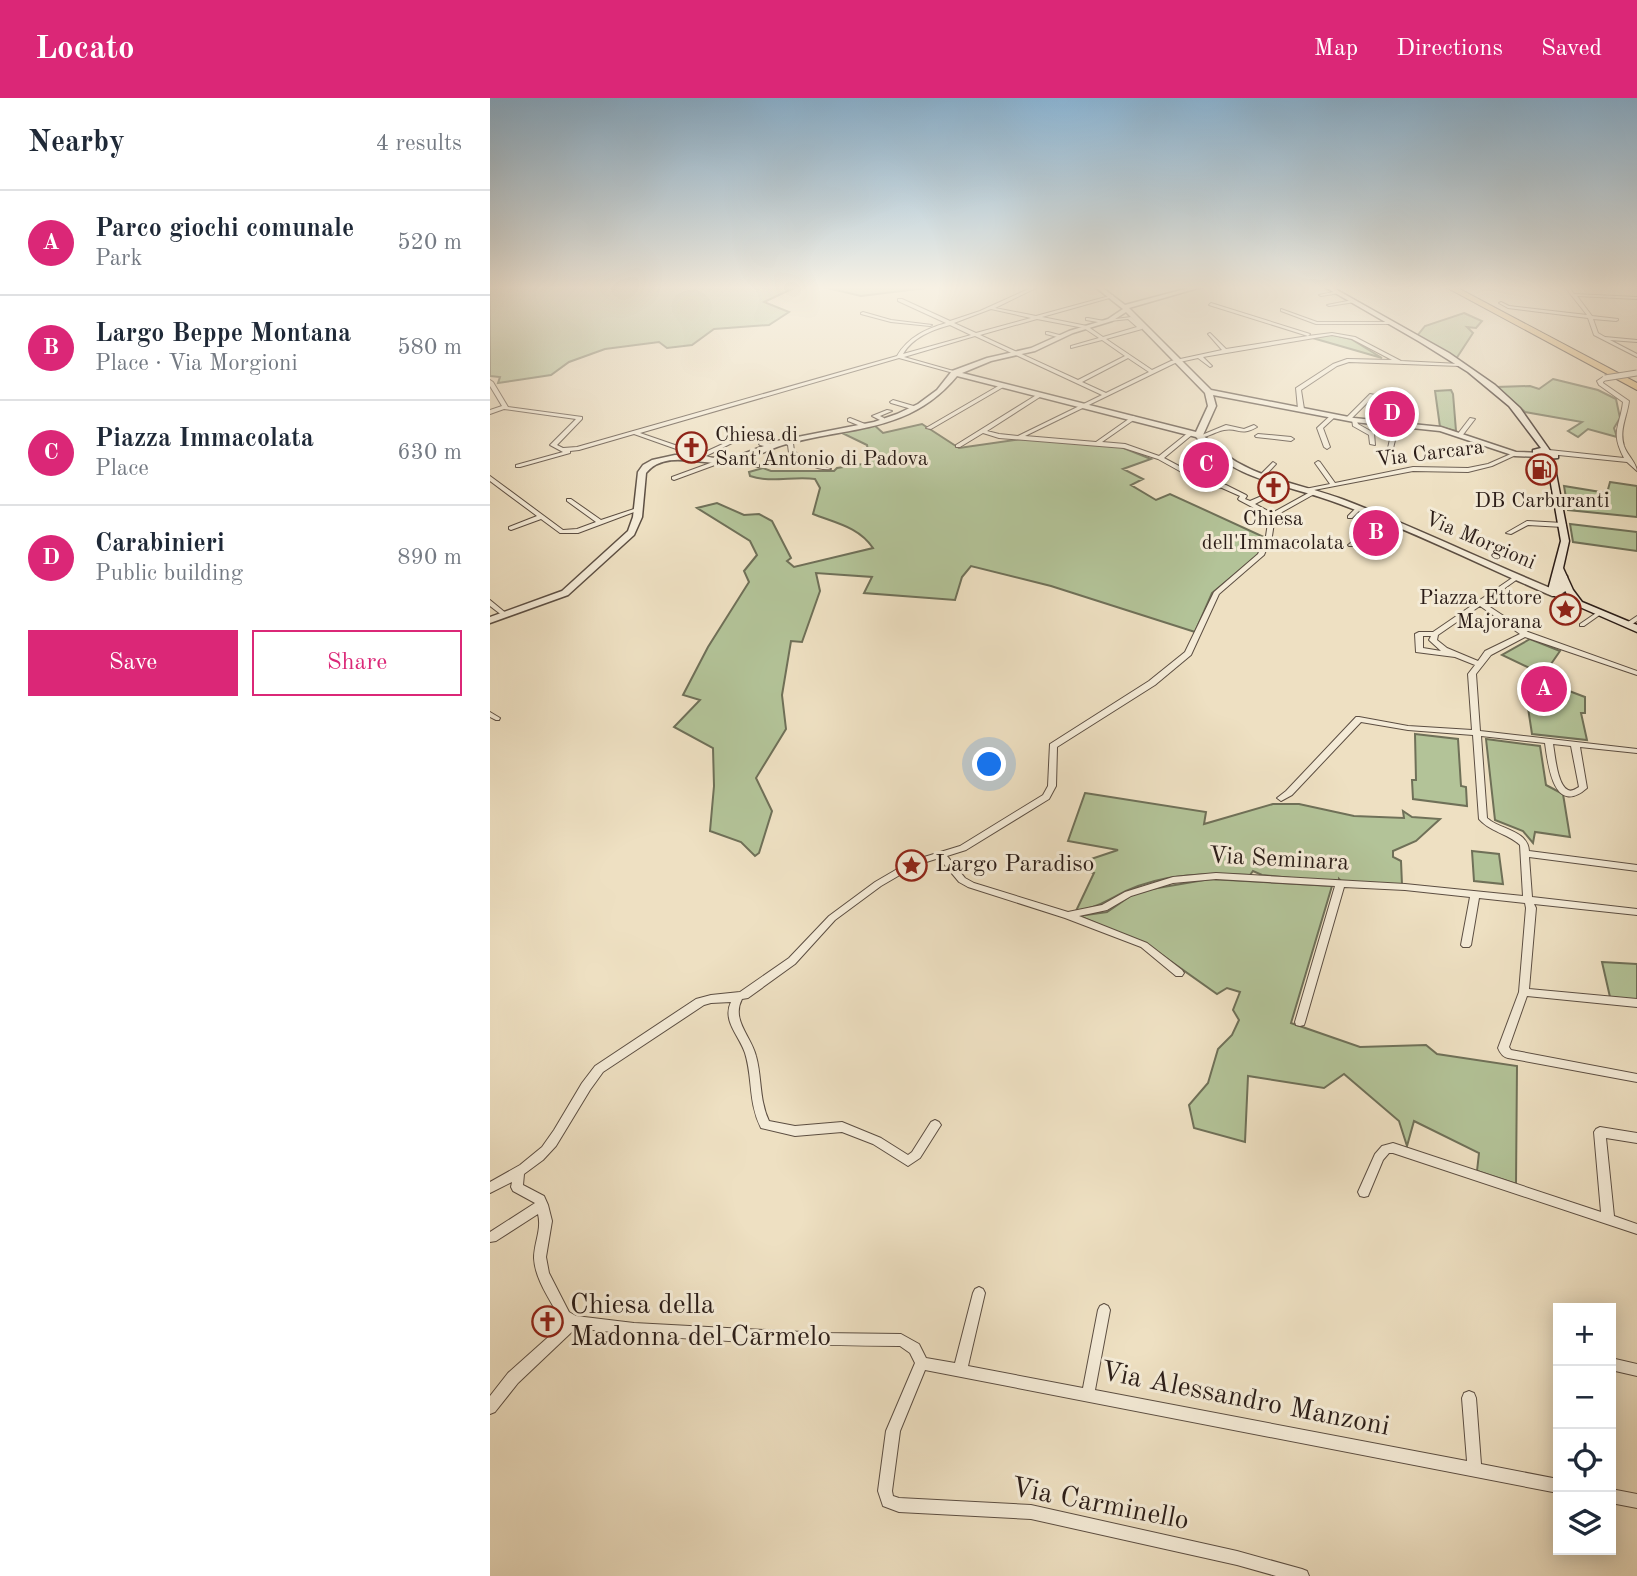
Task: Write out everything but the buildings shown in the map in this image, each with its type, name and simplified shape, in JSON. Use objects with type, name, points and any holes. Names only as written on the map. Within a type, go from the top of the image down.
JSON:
[{"type":"highway","points":[[1581,355],[1637,385]]},
{"type":"street","points":[[518,466],[906,355]]},
{"type":"street","points":[[674,478],[718,461],[747,456],[785,442],[863,425],[915,408],[942,391],[955,373],[981,361],[1013,355]]},
{"type":"street","points":[[1020,355],[1105,394]]},
{"type":"street","points":[[1175,355],[1209,392],[1212,406],[1197,435]]},
{"type":"street","points":[[1021,436],[1152,372],[1180,360],[1204,355]]},
{"type":"street","points":[[1377,355],[1383,359]]},
{"type":"street","points":[[1443,355],[1510,403],[1543,453],[1563,528],[1565,551],[1560,575],[1562,590],[1556,594]]},
{"type":"street","points":[[1079,381],[1129,356],[1152,372]]},
{"type":"street","points":[[1199,356],[1210,366]]},
{"type":"street","points":[[899,357],[1002,386],[1133,415],[1197,435]]},
{"type":"street","points":[[1301,409],[1298,390],[1335,365],[1349,360],[1383,359],[1460,365]]},
{"type":"street","points":[[1425,363],[1451,360]]},
{"type":"street","points":[[903,365],[910,362]]},
{"type":"street","points":[[1637,373],[1600,381],[1624,399],[1625,410],[1619,427],[1627,460],[1637,469]]},
{"type":"street","points":[[490,382],[503,407]]},
{"type":"street","points":[[929,428],[1002,386]]},
{"type":"street","points":[[1209,392],[1351,420],[1441,429],[1515,454],[1543,453],[1627,460]]},
{"type":"street","points":[[958,446],[1040,395]]},
{"type":"street","points":[[1351,420],[1372,395]]},
{"type":"street","points":[[893,402],[915,408]]},
{"type":"street","points":[[490,412],[503,407],[529,413],[578,416],[579,422],[553,445],[562,450],[577,450]]},
{"type":"street","points":[[882,419],[875,416],[889,411]]},
{"type":"street","points":[[1099,442],[1133,415]]},
{"type":"street","points":[[1327,447],[1320,428],[1333,416]]},
{"type":"street","points":[[1460,435],[1472,419]]},
{"type":"street","points":[[1351,420],[1372,434],[1373,444]]},
{"type":"street","points":[[850,421],[863,425]]},
{"type":"street","points":[[1160,457],[1197,435],[1233,423]]},
{"type":"street","points":[[1389,452],[1396,425]]},
{"type":"street","points":[[1226,427],[1244,431],[1254,427]]},
{"type":"street","points":[[935,1125],[916,1155],[908,1161],[877,1141],[842,1127],[795,1131],[765,1125],[749,1049],[732,1015],[732,1006],[738,998],[792,961],[832,918],[896,873],[914,863],[942,856],[990,835],[1046,797],[1052,790],[1054,747],[1143,689],[1188,653],[1216,593],[1258,558],[1269,536],[1272,515],[1241,499],[1244,496],[1224,486],[1205,483],[1160,457],[1125,446],[982,431]]},
{"type":"street","points":[[636,432],[718,461]]},
{"type":"street","name":"Via Morgioni","points":[[1197,435],[1222,456],[1261,477],[1358,509],[1632,627]]},
{"type":"street","points":[[1258,436],[1291,439]]},
{"type":"street","points":[[791,452],[802,439]]},
{"type":"street","points":[[785,442],[791,444],[791,452]]},
{"type":"street","points":[[699,454],[729,443]]},
{"type":"street","points":[[762,444],[773,446]]},
{"type":"street","points":[[699,454],[702,447]]},
{"type":"street","points":[[791,452],[802,460],[828,469]]},
{"type":"street","name":"Via Carcara","points":[[1272,515],[1310,491],[1333,484],[1413,469],[1468,470],[1490,465],[1515,454]]},
{"type":"street","points":[[747,456],[757,466]]},
{"type":"street","points":[[490,620],[565,593],[636,527],[641,473],[648,465],[677,458],[718,461]]},
{"type":"street","points":[[1318,463],[1333,484]]},
{"type":"street","points":[[1261,477],[1273,464]]},
{"type":"street","points":[[490,478],[540,517],[567,533],[639,509]]},
{"type":"street","points":[[1251,504],[1266,496]]},
{"type":"street","points":[[569,500],[601,523]]},
{"type":"street","points":[[1350,517],[1358,509]]},
{"type":"street","points":[[511,528],[540,517]]},
{"type":"street","points":[[1509,533],[1527,523],[1563,528]]},
{"type":"street","points":[[1351,545],[1362,537],[1394,524]]},
{"type":"street","points":[[1362,537],[1382,545]]},
{"type":"street","points":[[1530,583],[1545,584],[1560,575]]},
{"type":"street","points":[[1560,575],[1578,604]]},
{"type":"street","points":[[1478,663],[1454,655],[1419,650],[1419,634],[1435,634],[1517,577]]},
{"type":"street","points":[[491,603],[505,615]]},
{"type":"street","points":[[1480,603],[1525,634],[1637,673]]},
{"type":"street","points":[[1582,625],[1599,613]]},
{"type":"street","points":[[1632,627],[1637,618]]},
{"type":"street","points":[[1435,634],[1435,644],[1454,655]]},
{"type":"street","points":[[1525,634],[1513,640],[1502,651],[1478,663],[1472,674],[1483,819],[1494,828],[1522,839],[1531,908],[1524,992],[1503,1048],[1508,1054],[1637,1078]]},
{"type":"street","points":[[1281,797],[1289,793],[1359,719],[1408,728],[1637,751]]},
{"type":"street","points":[[1549,741],[1555,782],[1562,790],[1577,792],[1583,788],[1575,744]]},
{"type":"street","points":[[1526,854],[1637,868]]},
{"type":"street","name":"Via Seminara","points":[[942,856],[962,880],[971,885],[1068,915],[1104,908],[1140,890],[1192,877],[1255,877],[1340,886],[1405,887],[1637,912]]},
{"type":"street","points":[[1300,1022],[1340,886]]},
{"type":"street","points":[[1466,945],[1475,895]]},
{"type":"street","points":[[1068,915],[1144,945],[1179,973]]},
{"type":"street","points":[[1524,992],[1637,1003]]},
{"type":"street","points":[[490,1188],[519,1172],[550,1146],[587,1083],[599,1069],[700,1002],[712,996],[738,998]]},
{"type":"street","points":[[1608,1219],[1600,1132],[1637,1138]]},
{"type":"street","points":[[1364,1192],[1379,1157],[1386,1149],[1393,1148],[1637,1229]]},
{"type":"street","points":[[519,1172],[517,1187],[535,1195],[542,1205],[546,1221],[540,1257],[543,1274],[565,1316],[574,1322],[674,1332],[901,1340],[912,1345],[919,1354],[921,1363]]},
{"type":"street","points":[[492,1237],[542,1205]]},
{"type":"street","points":[[960,1371],[979,1293]]},
{"type":"street","points":[[1088,1395],[1104,1310]]},
{"type":"street","points":[[490,1407],[513,1378],[574,1322]]},
{"type":"street","name":"Via Alessandro Manzoni","points":[[921,1363],[1553,1485]]},
{"type":"street","name":"Via Carminello","points":[[921,1363],[893,1431],[885,1491],[888,1501],[899,1505],[1031,1512],[1250,1560],[1302,1576]]},
{"type":"street","points":[[1616,1365],[1637,1370]]},
{"type":"street","points":[[1469,1398],[1474,1469]]},
{"type":"street","points":[[1616,1497],[1637,1501]]},
{"type":"green space","points":[[490,355],[588,355],[569,362],[551,375],[498,383],[500,377],[490,376]]},
{"type":"green space","points":[[1553,379],[1598,390],[1616,399],[1620,418],[1614,428],[1617,437],[1588,429],[1578,437],[1568,431],[1582,422],[1525,412],[1497,387],[1530,386],[1539,389]]},
{"type":"green space","points":[[1451,390],[1456,431],[1440,427],[1435,391]]},
{"type":"green space","points":[[873,424],[883,433],[922,424],[959,448],[1022,439],[1121,447],[1151,459],[1123,469],[1143,479],[1131,485],[1156,500],[1170,494],[1266,538],[1259,554],[1212,593],[1195,632],[1051,586],[971,566],[962,577],[955,600],[864,593],[872,577],[816,573],[820,591],[802,642],[791,641],[782,695],[786,729],[756,778],[772,811],[759,853],[755,856],[741,842],[710,831],[714,786],[713,748],[674,727],[700,700],[683,695],[708,647],[749,582],[744,571],[757,555],[750,541],[697,508],[717,503],[744,515],[759,514],[772,521],[791,558],[787,561],[794,567],[873,548],[854,530],[813,514],[820,488],[815,479],[765,479],[750,476],[749,472],[763,468],[771,471],[834,471],[837,468],[870,463],[867,445],[842,433]]},
{"type":"green space","points":[[1610,482],[1637,486],[1637,517],[1568,510],[1564,486],[1607,493]]},
{"type":"green space","points":[[1570,524],[1637,532],[1637,551],[1573,542]]},
{"type":"green space","points":[[1530,639],[1560,651],[1540,680],[1585,697],[1585,713],[1581,713],[1587,740],[1532,734],[1524,682],[1538,672],[1502,655]]},
{"type":"green space","points":[[1415,734],[1458,739],[1461,786],[1466,787],[1467,806],[1413,799],[1412,780],[1416,780]]},
{"type":"green space","points":[[1486,739],[1540,746],[1546,785],[1563,794],[1570,837],[1535,832],[1533,843],[1523,831],[1495,820]]},
{"type":"green space","points":[[1085,793],[1206,812],[1204,824],[1273,804],[1299,804],[1354,816],[1404,818],[1403,811],[1412,817],[1440,819],[1416,841],[1393,851],[1393,857],[1401,861],[1402,885],[1343,883],[1339,879],[1339,883],[1262,875],[1253,871],[1250,875],[1187,876],[1141,885],[1097,906],[1076,911],[1094,873],[1067,867],[1118,850],[1068,841]]},
{"type":"green space","points":[[1472,851],[1499,854],[1503,884],[1474,881]]},
{"type":"green space","points":[[1210,879],[1332,886],[1291,1023],[1360,1047],[1426,1045],[1437,1054],[1517,1066],[1516,1184],[1477,1171],[1479,1153],[1414,1121],[1407,1146],[1399,1121],[1344,1074],[1324,1088],[1248,1076],[1245,1142],[1194,1128],[1189,1105],[1208,1083],[1218,1049],[1232,1035],[1239,1020],[1233,1010],[1240,992],[1227,988],[1217,994],[1149,946],[1079,916],[1107,912],[1132,895],[1146,890]]},
{"type":"green space","points":[[1602,962],[1637,964],[1637,1000],[1610,997]]},
{"type":"place","name":"Carabinieri","points":[[1392,414]]},
{"type":"place","name":"Chiesa di Sant'Antonio di Padova","points":[[692,447]]},
{"type":"place","name":"Piazza Immacolata","points":[[1206,465]]},
{"type":"place","name":"DB Carburanti","points":[[1542,469]]},
{"type":"place","name":"Chiesa dell'Immacolata","points":[[1273,487]]},
{"type":"place","name":"Largo Beppe Montana","points":[[1376,533]]},
{"type":"place","name":"Piazza Ettore Majorana","points":[[1565,610]]},
{"type":"place","name":"Parco giochi comunale","points":[[1544,689]]},
{"type":"place","name":"Largo Paradiso","points":[[912,865]]},
{"type":"place","name":"Chiesa della Madonna del Carmelo","points":[[547,1322]]}]
